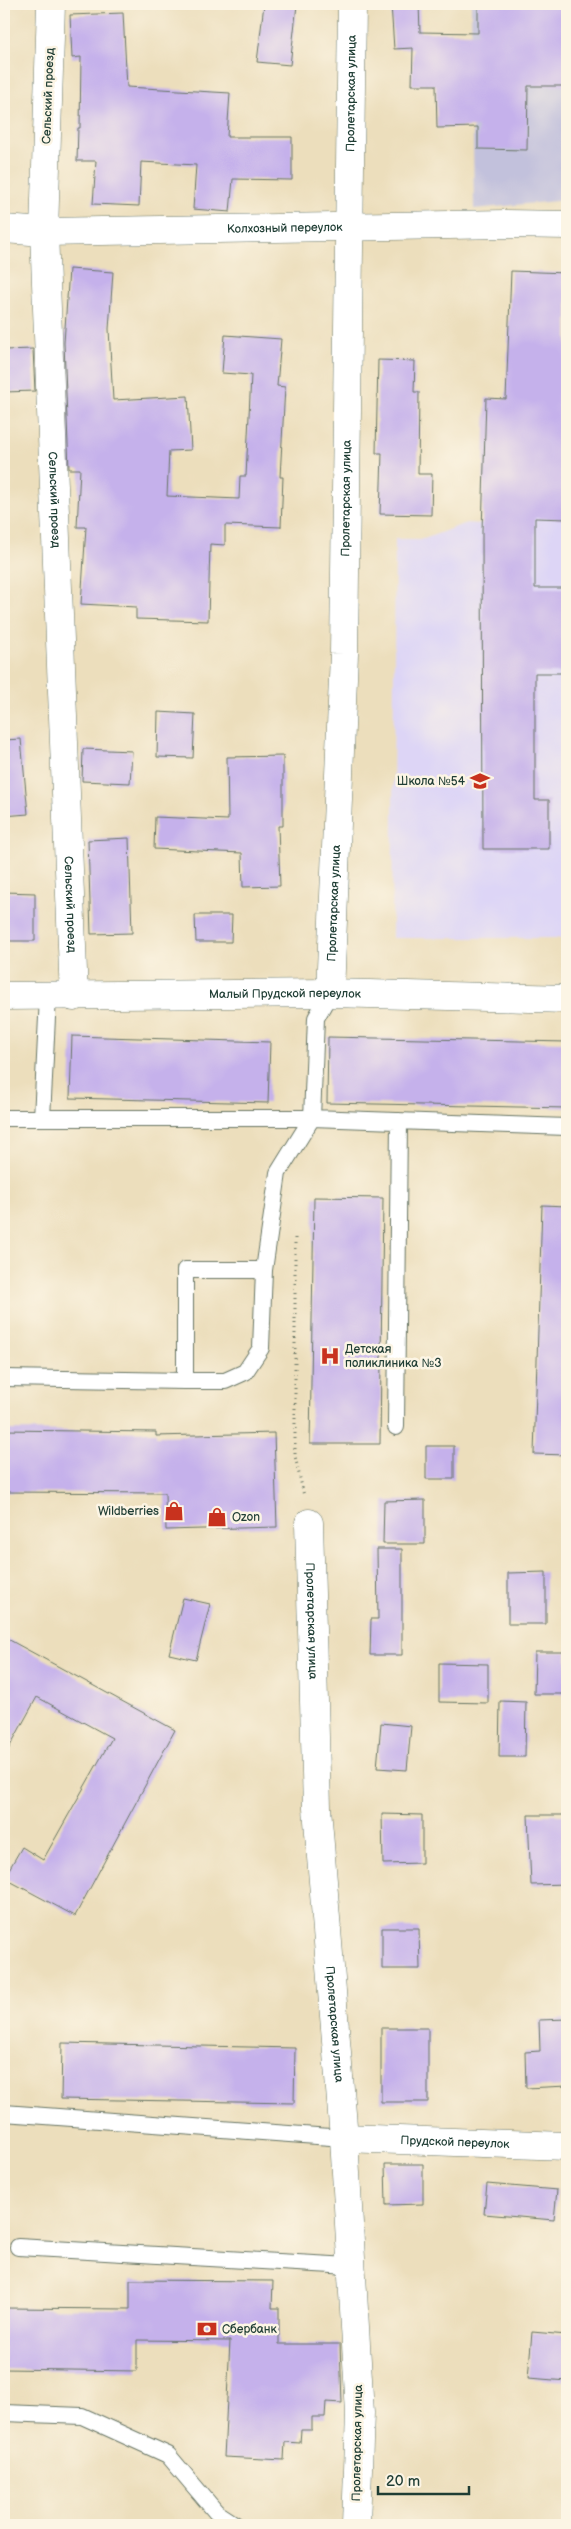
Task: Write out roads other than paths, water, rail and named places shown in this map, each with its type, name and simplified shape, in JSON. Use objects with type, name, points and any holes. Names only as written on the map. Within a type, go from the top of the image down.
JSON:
[{"type":"street","name":"Сельский проезд","points":[[51,4],[44,232],[61,997]]},
{"type":"street","name":"Пролетарская улица","points":[[330,993],[344,654],[352,4]]},
{"type":"street","name":"Колхозный переулок","points":[[4,229],[44,232],[506,224],[567,226]]},
{"type":"street","name":"Малый Прудской переулок","points":[[4,996],[61,997],[330,993],[567,999]]},
{"type":"street","name":"Пролетарская улица","points":[[309,1523],[317,1808],[344,2138],[360,2413],[356,2525]]},
{"type":"street","name":"Прудской переулок","points":[[344,2138],[567,2146]]},
{"type":"lane","points":[[4,1378],[225,1381],[245,1372],[261,1348],[264,1270],[278,1173],[312,1118],[316,1018],[330,993]]},
{"type":"lane","points":[[42,1118],[61,997]]},
{"type":"lane","points":[[4,1118],[312,1118],[567,1127]]},
{"type":"lane","points":[[396,1427],[399,1121]]},
{"type":"lane","points":[[185,1381],[185,1270],[264,1270]]},
{"type":"lane","points":[[4,2112],[344,2138]]},
{"type":"lane","points":[[18,2247],[350,2266]]},
{"type":"lane","points":[[4,2413],[82,2416],[168,2455],[216,2512],[236,2525]]},
{"type":"place","name":"Школа №54","points":[[480,781]]},
{"type":"place","name":"Детская поликлиника №3","points":[[330,1356]]},
{"type":"place","name":"Wildberries","points":[[174,1511]]},
{"type":"place","name":"Ozon","points":[[217,1517]]},
{"type":"place","name":"Сбербанк","points":[[207,2329]]}]
